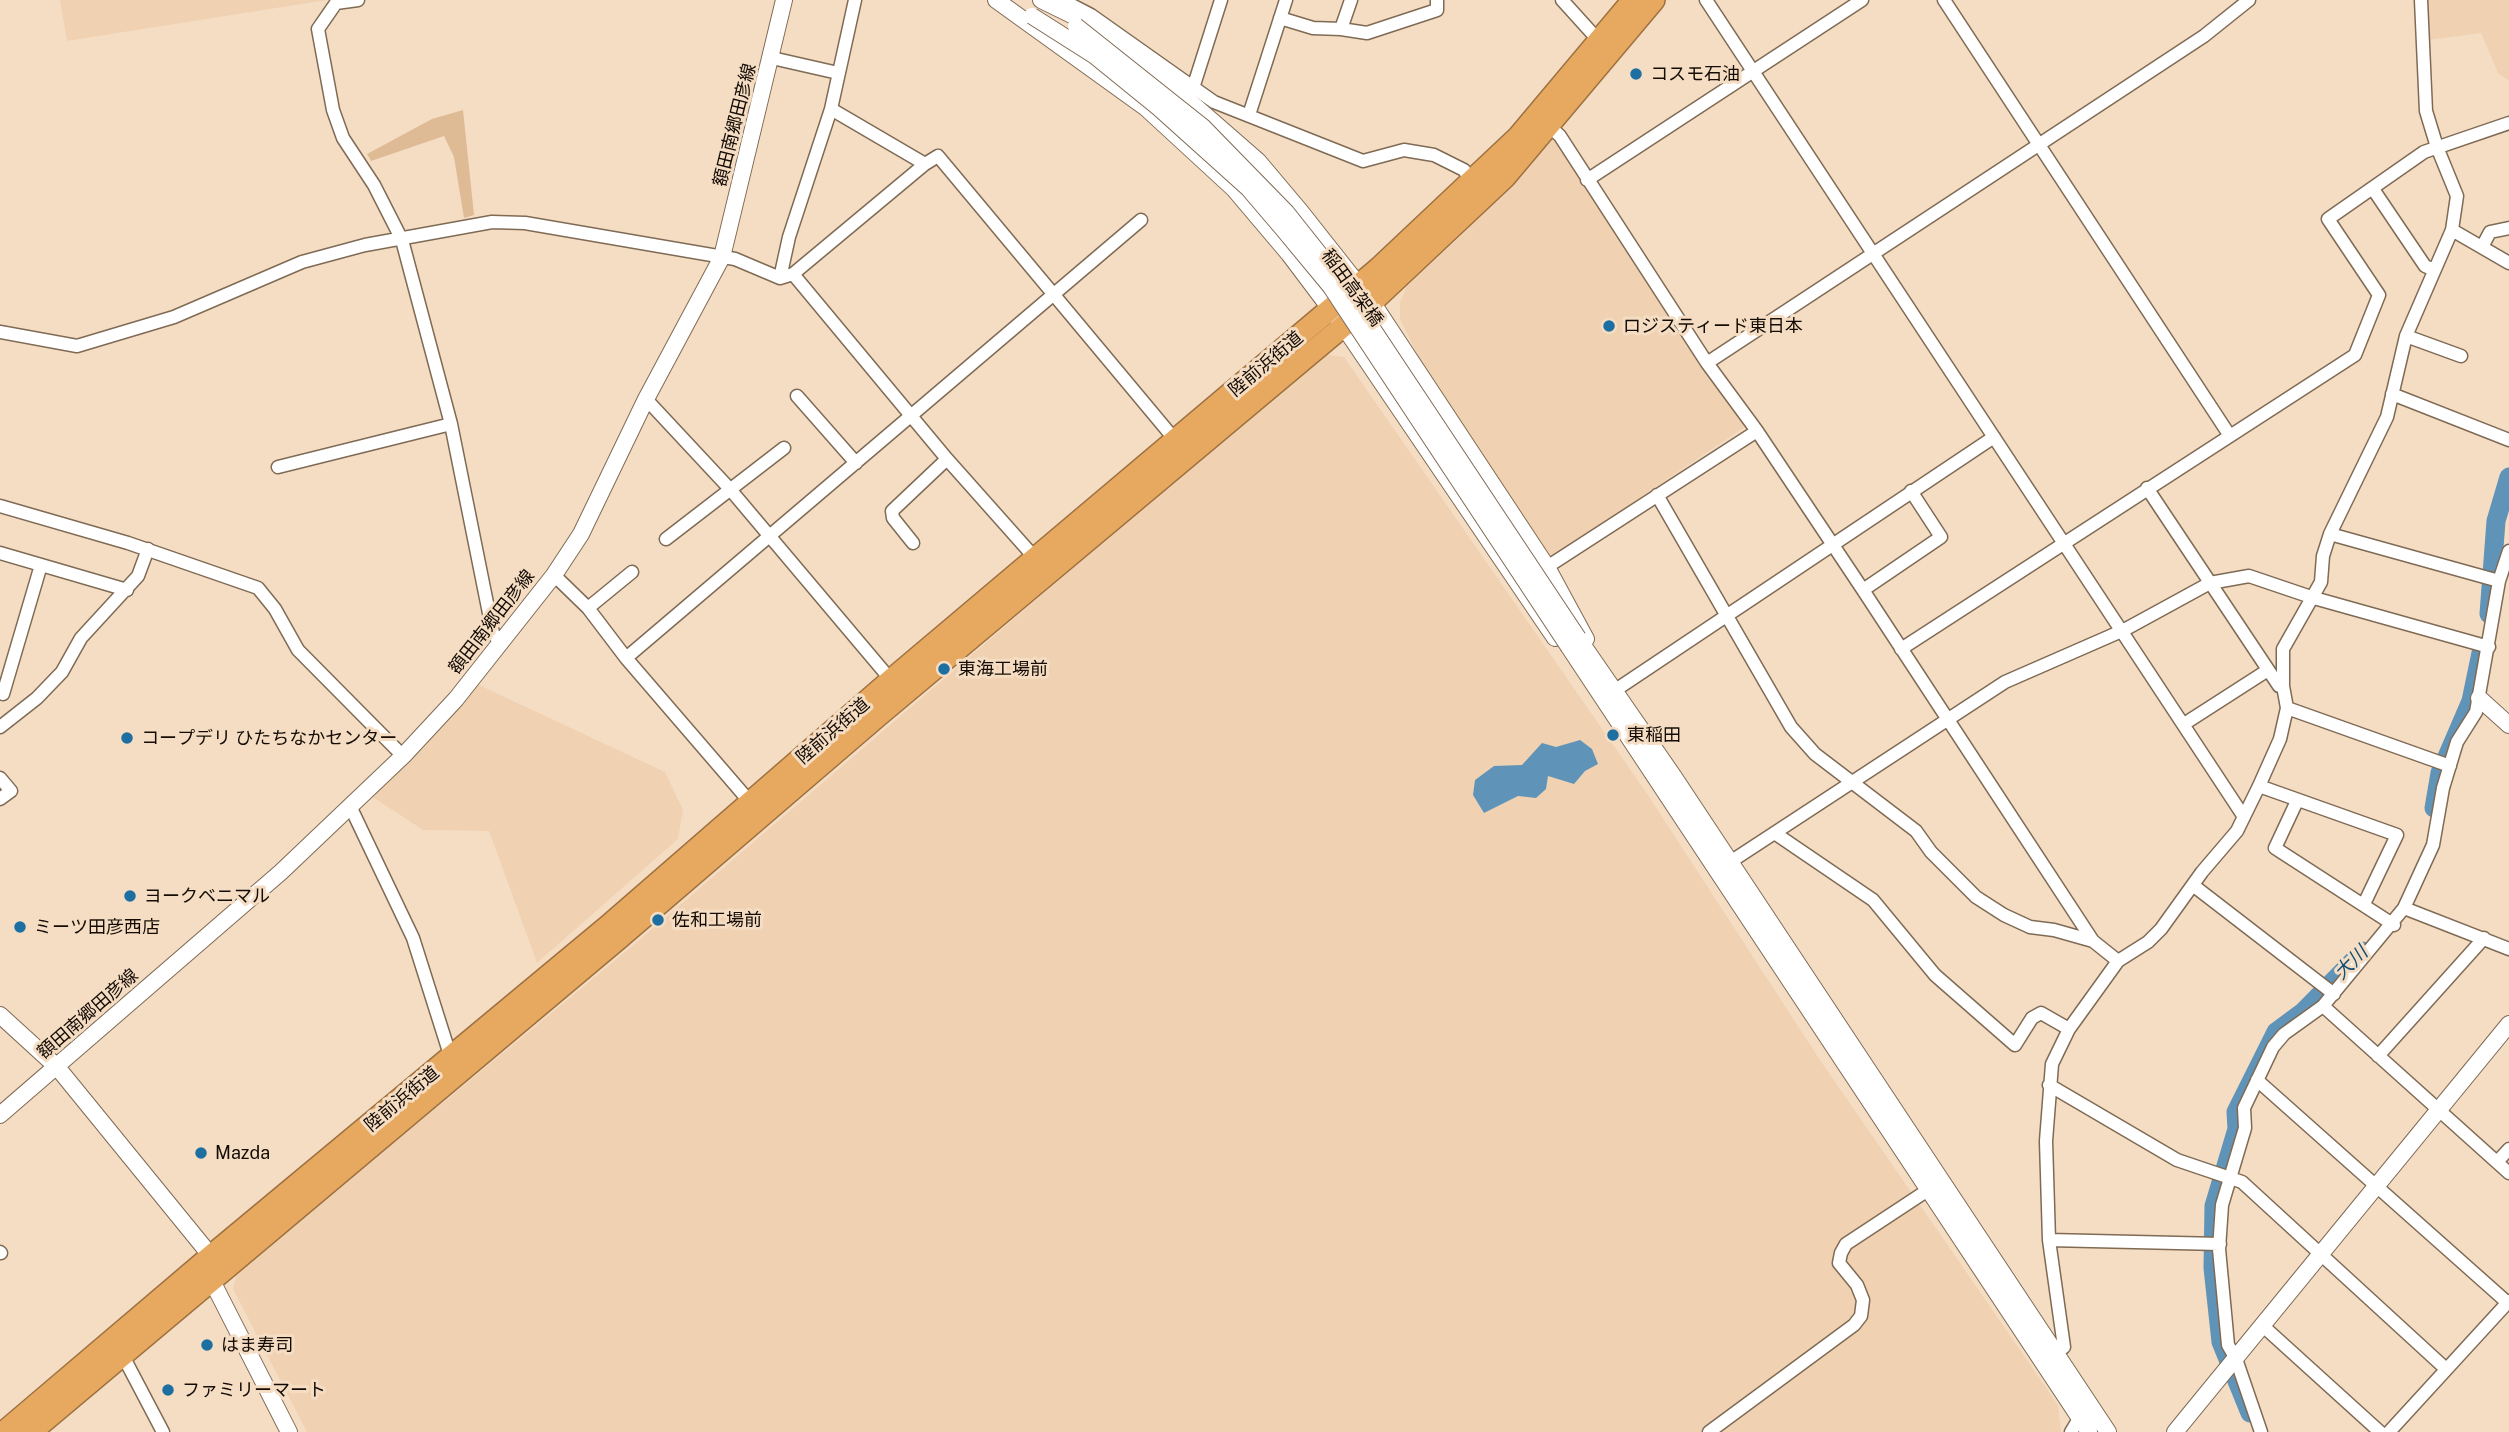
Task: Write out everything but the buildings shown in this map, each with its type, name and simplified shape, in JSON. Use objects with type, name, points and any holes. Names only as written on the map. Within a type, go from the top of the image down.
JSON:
[{"type":"highway","name":"陸前浜街道","points":[[32,1427],[211,1256],[451,1058],[891,680],[1331,309],[1365,294],[1505,177],[1600,42],[1633,0]]},
{"type":"highway","name":"陸前浜街道","points":[[4,1432],[32,1427],[212,1281],[618,939],[878,715],[1344,327],[1365,294],[1473,183],[1544,121],[1654,0]]},
{"type":"street","points":[[358,0],[336,3],[318,29],[332,110],[343,138],[374,185],[402,240],[451,424],[492,633],[501,644]]},
{"type":"street","name":"額田南郷田彦線","points":[[2,1110],[57,1067],[281,872],[402,756],[456,699],[554,575],[581,534],[646,399],[722,257],[784,0]]},
{"type":"street","points":[[787,276],[789,237],[831,109],[855,0]]},
{"type":"street","points":[[996,0],[1136,101],[1190,146],[1234,189],[1344,327],[1539,617],[1609,695]]},
{"type":"street","name":"稲田高架橋","points":[[1009,0],[1095,56],[1159,108],[1248,188],[1331,287],[1573,643]]},
{"type":"street","points":[[1040,0],[1084,21],[1140,58],[1258,160],[1365,294],[1547,566],[1609,695],[1715,872],[2089,1432]]},
{"type":"street","name":"稲田高架橋","points":[[1040,0],[1193,119],[1286,212],[1340,280],[1573,643]]},
{"type":"street","points":[[1062,0],[1091,15],[1194,85],[1214,102],[1363,161],[1404,150],[1434,155],[1464,170],[1473,183]]},
{"type":"street","points":[[1194,85],[1221,0]]},
{"type":"street","points":[[1249,115],[1286,0]]},
{"type":"street","points":[[1341,29],[1351,0]]},
{"type":"street","points":[[1280,18],[1313,27],[1367,33],[1437,10],[1437,0]]},
{"type":"street","points":[[1562,0],[1600,42]]},
{"type":"street","points":[[1706,0],[1871,254],[2124,630],[2244,817]]},
{"type":"street","points":[[1587,180],[1862,0]]},
{"type":"street","points":[[1944,0],[2230,436]]},
{"type":"street","points":[[1707,363],[2204,36],[2249,0]]},
{"type":"street","points":[[2055,1354],[2064,1347],[2049,1240],[2046,1141],[2052,1064],[2069,1029],[2118,961],[2155,935],[2237,831],[2259,786],[2280,739],[2287,708],[2283,686],[2283,649],[2321,582],[2323,556],[2330,534],[2387,417],[2406,336],[2452,230],[2457,196],[2426,111],[2421,0]]},
{"type":"street","points":[[772,58],[838,73]]},
{"type":"street","points":[[831,109],[925,164]]},
{"type":"street","points":[[1544,121],[1587,180],[1707,363],[1757,431],[2093,942],[2118,961]]},
{"type":"street","points":[[1901,649],[2355,355],[2379,295],[2328,219],[2437,147],[2509,122]]},
{"type":"street","points":[[787,276],[938,156],[1176,441]]},
{"type":"street","points":[[2373,189],[2425,266],[2434,270]]},
{"type":"street","points":[[626,658],[1141,220]]},
{"type":"street","points":[[0,332],[78,346],[174,317],[302,261],[365,245],[492,222],[525,223],[734,259],[787,276],[1035,558]]},
{"type":"street","points":[[2482,247],[2490,232],[2509,228]]},
{"type":"street","points":[[2452,230],[2509,263]]},
{"type":"street","points":[[2406,336],[2461,356]]},
{"type":"street","points":[[2392,394],[2509,440]]},
{"type":"street","points":[[797,396],[856,463]]},
{"type":"street","points":[[646,399],[729,488],[891,680]]},
{"type":"street","points":[[278,467],[451,424]]},
{"type":"street","points":[[1547,566],[1757,431]]},
{"type":"street","points":[[1609,695],[1994,437]]},
{"type":"street","points":[[666,538],[783,449]]},
{"type":"street","points":[[913,543],[892,518],[892,511],[947,459]]},
{"type":"street","points":[[2147,488],[2278,686],[2283,686]]},
{"type":"street","points":[[1863,590],[1941,537],[1911,491]]},
{"type":"street","points":[[1657,495],[1724,616],[1791,727],[1815,754],[1916,831],[1931,852],[1976,897],[2030,928],[2054,930],[2093,942]]},
{"type":"street","points":[[0,506],[148,550],[258,588],[275,608],[298,650],[402,756]]},
{"type":"street","points":[[2330,534],[2499,581]]},
{"type":"street","points":[[0,727],[37,698],[62,673],[81,638],[138,576],[148,550]]},
{"type":"street","points":[[2261,1432],[2236,1359],[2228,1345],[2220,1244],[2222,1205],[2245,1128],[2244,1108],[2273,1047],[2284,1034],[2323,1006],[2394,925],[2404,908],[2433,845],[2457,742],[2476,712],[2499,581],[2509,551]]},
{"type":"street","points":[[0,553],[127,590]]},
{"type":"street","points":[[0,693],[3,694],[41,565]]},
{"type":"street","points":[[588,608],[632,572]]},
{"type":"street","points":[[554,575],[588,608],[626,658],[750,802]]},
{"type":"street","points":[[1715,872],[2005,682],[2124,630],[2210,583],[2249,576],[2314,598],[2489,647]]},
{"type":"street","points":[[1573,643],[1730,863],[2108,1432]]},
{"type":"street","points":[[2184,723],[2268,670]]},
{"type":"street","points":[[2480,698],[2509,725]]},
{"type":"street","points":[[2287,708],[2450,766]]},
{"type":"street","points":[[0,778],[11,791],[0,799]]},
{"type":"street","points":[[2259,786],[2397,835],[2364,904]]},
{"type":"street","points":[[2297,801],[2275,848],[2394,925]]},
{"type":"street","points":[[350,806],[413,939],[451,1058]]},
{"type":"street","points":[[1776,834],[1873,900],[1935,975],[2015,1045],[2032,1018],[2041,1013],[2069,1029]]},
{"type":"street","points":[[2194,886],[2334,994]]},
{"type":"street","points":[[2404,908],[2509,949]]},
{"type":"street","points":[[2378,1056],[2484,938]]},
{"type":"street","points":[[2323,1006],[2509,1173]]},
{"type":"street","points":[[0,1015],[57,1067],[211,1256],[212,1281],[289,1432]]},
{"type":"street","points":[[2175,1432],[2379,1187],[2509,1024]]},
{"type":"street","points":[[2258,1080],[2508,1302],[2389,1432]]},
{"type":"street","points":[[2049,1084],[2177,1160],[2242,1182],[2446,1368]]},
{"type":"street","points":[[2497,1162],[2509,1149]]},
{"type":"street","points":[[1709,1432],[1854,1325],[1861,1316],[1863,1300],[1857,1285],[1839,1263],[1841,1253],[1846,1244],[1928,1190]]},
{"type":"street","points":[[2049,1240],[2220,1244]]},
{"type":"street","points":[[2263,1326],[2380,1432]]},
{"type":"street","points":[[122,1354],[163,1432]]},
{"type":"street","points":[[2071,1432],[2080,1418]]},
{"type":"shaded area","points":[[60,0],[327,0],[67,41]]},
{"type":"shaded area","points":[[2426,0],[2509,0],[2509,81],[2498,73],[2481,33],[2429,40]]},
{"type":"shaded area","points":[[463,110],[474,215],[464,218],[454,157],[444,136],[371,161],[367,154],[432,119]]},
{"type":"shaded area","name":"ロジスティード東日本","points":[[1553,137],[1745,427],[1550,558],[1417,354],[1400,319],[1400,302],[1407,286],[1465,232]]},
{"type":"shaded area","points":[[1323,354],[1344,357],[1648,795],[1820,1060],[2058,1405],[2061,1432],[307,1432],[233,1289],[237,1273],[631,947]]},
{"type":"shaded area","points":[[477,684],[665,772],[683,810],[678,839],[537,963],[489,831],[423,830],[371,796]]},
{"type":"water","points":[[1580,740],[1592,749],[1598,764],[1585,771],[1574,784],[1548,776],[1546,789],[1536,798],[1518,796],[1484,813],[1473,795],[1475,780],[1494,766],[1522,765],[1542,743],[1556,747]]},
{"type":"waterway","name":"大川","points":[[2489,614],[2496,521],[2509,477]]},
{"type":"waterway","name":"大川","points":[[2434,808],[2440,773],[2471,701],[2481,653]]},
{"type":"waterway","name":"大川","points":[[2250,1413],[2221,1342],[2213,1268],[2214,1206],[2237,1129],[2236,1112],[2276,1032],[2303,1012],[2363,951]]},
{"type":"place","name":"コスモ石油","points":[[1636,74]]},
{"type":"place","name":"ロジスティード東日本","points":[[1609,326]]},
{"type":"place","name":"東海工場前","points":[[944,669]]},
{"type":"place","name":"東稲田","points":[[1613,735]]},
{"type":"place","name":"コープデリ ひたちなかセンター","points":[[127,738]]},
{"type":"place","name":"ヨークベニマル","points":[[130,896]]},
{"type":"place","name":"佐和工場前","points":[[658,920]]},
{"type":"place","name":"ミーツ田彦西店","points":[[20,927]]},
{"type":"place","name":"Mazda","points":[[201,1153]]},
{"type":"place","name":"はま寿司","points":[[207,1345]]},
{"type":"place","name":"ファミリーマート","points":[[168,1390]]}]
